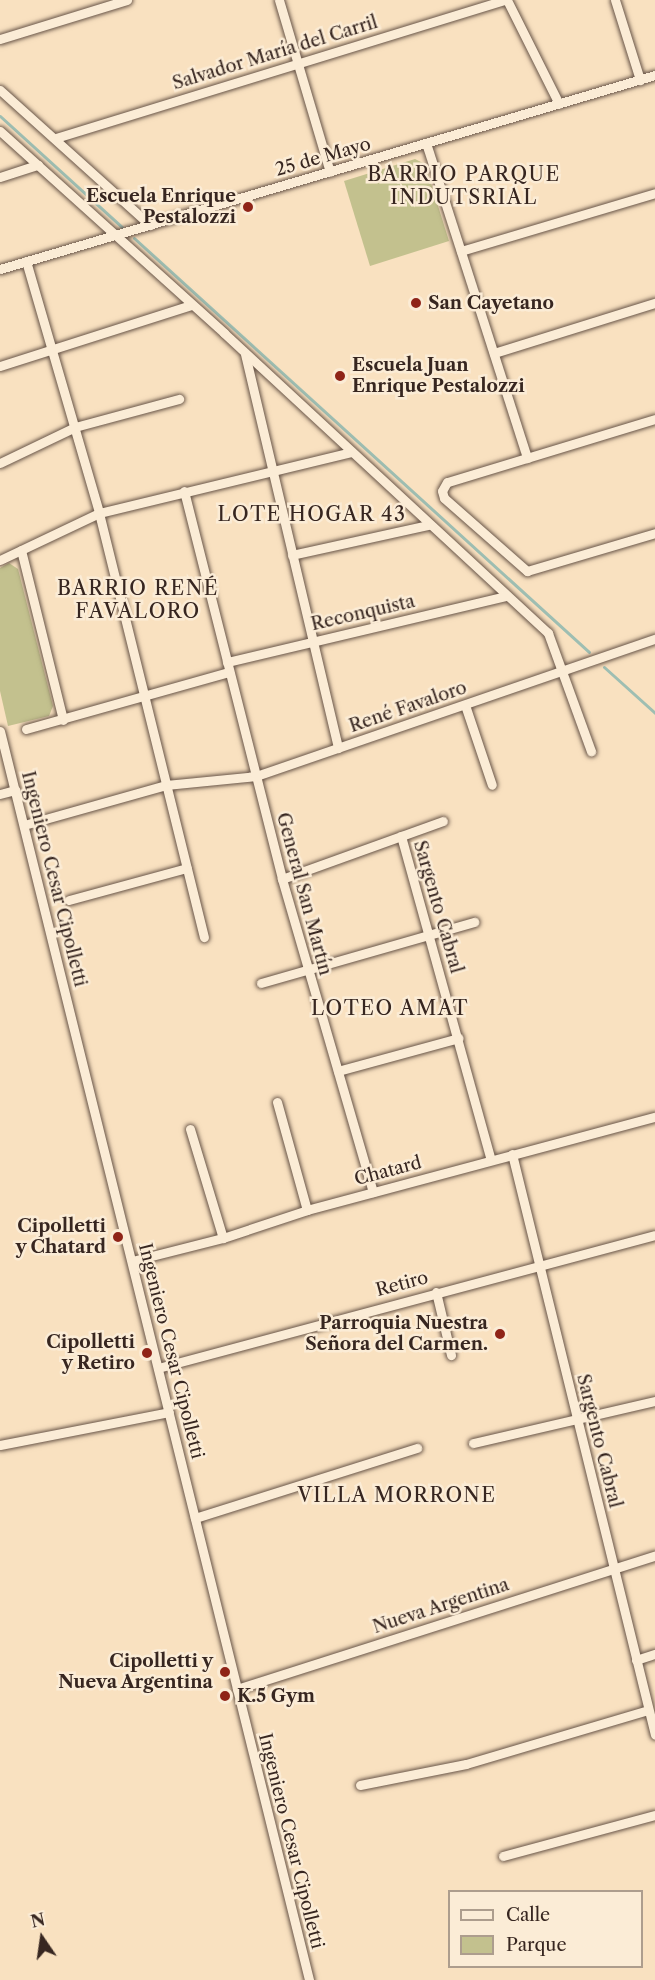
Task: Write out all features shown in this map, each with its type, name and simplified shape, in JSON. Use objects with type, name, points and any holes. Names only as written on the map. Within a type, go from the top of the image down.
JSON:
[{"type":"street","points":[[0,39],[127,0]]},
{"type":"street","points":[[279,0],[330,172]]},
{"type":"street","points":[[505,0],[559,104]]},
{"type":"street","name":"Salvador María del Carril","points":[[56,138],[505,0]]},
{"type":"street","points":[[615,0],[640,80]]},
{"type":"street","name":"25 de Mayo","points":[[0,269],[655,75]]},
{"type":"street","points":[[0,90],[150,225]]},
{"type":"street","points":[[0,131],[245,352],[548,633],[591,751]]},
{"type":"street","points":[[426,143],[527,458]]},
{"type":"street","points":[[0,177],[38,165]]},
{"type":"street","points":[[461,251],[655,193]]},
{"type":"street","points":[[26,261],[99,513],[204,937]]},
{"type":"street","points":[[494,353],[655,303]]},
{"type":"street","points":[[0,366],[191,305]]},
{"type":"street","points":[[245,352],[338,748]]},
{"type":"street","points":[[0,463],[75,426],[180,399]]},
{"type":"street","points":[[654,422],[447,482],[442,491],[444,498],[526,571],[655,533]]},
{"type":"street","points":[[0,560],[99,513],[351,452]]},
{"type":"street","name":"General San Martín","points":[[184,491],[282,879],[373,1192]]},
{"type":"street","points":[[292,555],[429,525]]},
{"type":"street","points":[[21,550],[63,720]]},
{"type":"street","name":"Reconquista","points":[[26,729],[145,698],[228,667],[313,642],[506,596]]},
{"type":"street","name":"René Favaloro","points":[[24,825],[166,785],[256,776],[563,673],[655,639]]},
{"type":"street","points":[[465,705],[492,785]]},
{"type":"street","name":"Ingeniero Cesar Cipolletti","points":[[0,731],[309,1980]]},
{"type":"street","points":[[0,794],[15,790]]},
{"type":"street","points":[[282,879],[443,821]]},
{"type":"street","name":"Sargento Cabral","points":[[401,836],[459,1038],[491,1160]]},
{"type":"street","points":[[69,900],[187,868]]},
{"type":"street","points":[[261,983],[474,922]]},
{"type":"street","points":[[338,1071],[459,1038]]},
{"type":"street","points":[[277,1102],[307,1210]]},
{"type":"street","name":"Chatard","points":[[132,1261],[223,1238],[307,1210],[655,1117]]},
{"type":"street","points":[[190,1128],[223,1238]]},
{"type":"street","name":"Sargento Cabral","points":[[512,1154],[655,1735]]},
{"type":"street","name":"Retiro","points":[[158,1368],[655,1235]]},
{"type":"street","points":[[436,1292],[452,1355]]},
{"type":"street","points":[[473,1443],[655,1401]]},
{"type":"street","points":[[0,1445],[169,1412]]},
{"type":"street","points":[[195,1518],[417,1448]]},
{"type":"street","name":"Nueva Argentina","points":[[237,1689],[655,1556]]},
{"type":"street","points":[[636,1660],[655,1654]]},
{"type":"street","points":[[360,1785],[466,1764],[648,1710]]},
{"type":"street","points":[[502,1856],[655,1815]]},
{"type":"green space","points":[[415,159],[425,164],[449,241],[370,266],[344,181]]},
{"type":"green space","points":[[9,563],[18,569],[53,706],[49,716],[8,726],[0,691],[0,568]]},
{"type":"waterway","points":[[0,116],[122,227]]},
{"type":"waterway","points":[[134,238],[589,652]]},
{"type":"waterway","points":[[604,667],[655,713]]},
{"type":"place","name":"Escuela Enrique Pestalozzi","points":[[248,207]]},
{"type":"place","name":"San Cayetano","points":[[416,303]]},
{"type":"place","name":"Escuela Juan Enrique Pestalozzi","points":[[340,376]]},
{"type":"place","name":"Cipolletti y Chatard","points":[[118,1237]]},
{"type":"place","name":"Parroquia Nuestra Señora del Carmen.","points":[[500,1334]]},
{"type":"place","name":"Cipolletti y Retiro","points":[[147,1353]]},
{"type":"place","name":"Cipolletti y Nueva Argentina","points":[[225,1672]]},
{"type":"place","name":"K.5 Gym","points":[[225,1696]]},
{"type":"district","name":"BARRIO PARQUE INDUTSRIAL","points":[[464,186]]},
{"type":"district","name":"LOTE HOGAR 43","points":[[312,514]]},
{"type":"district","name":"BARRIO RENÉ FAVALORO","points":[[138,600]]},
{"type":"district","name":"LOTEO AMAT","points":[[390,1008]]},
{"type":"district","name":"VILLA MORRONE","points":[[397,1495]]}]
